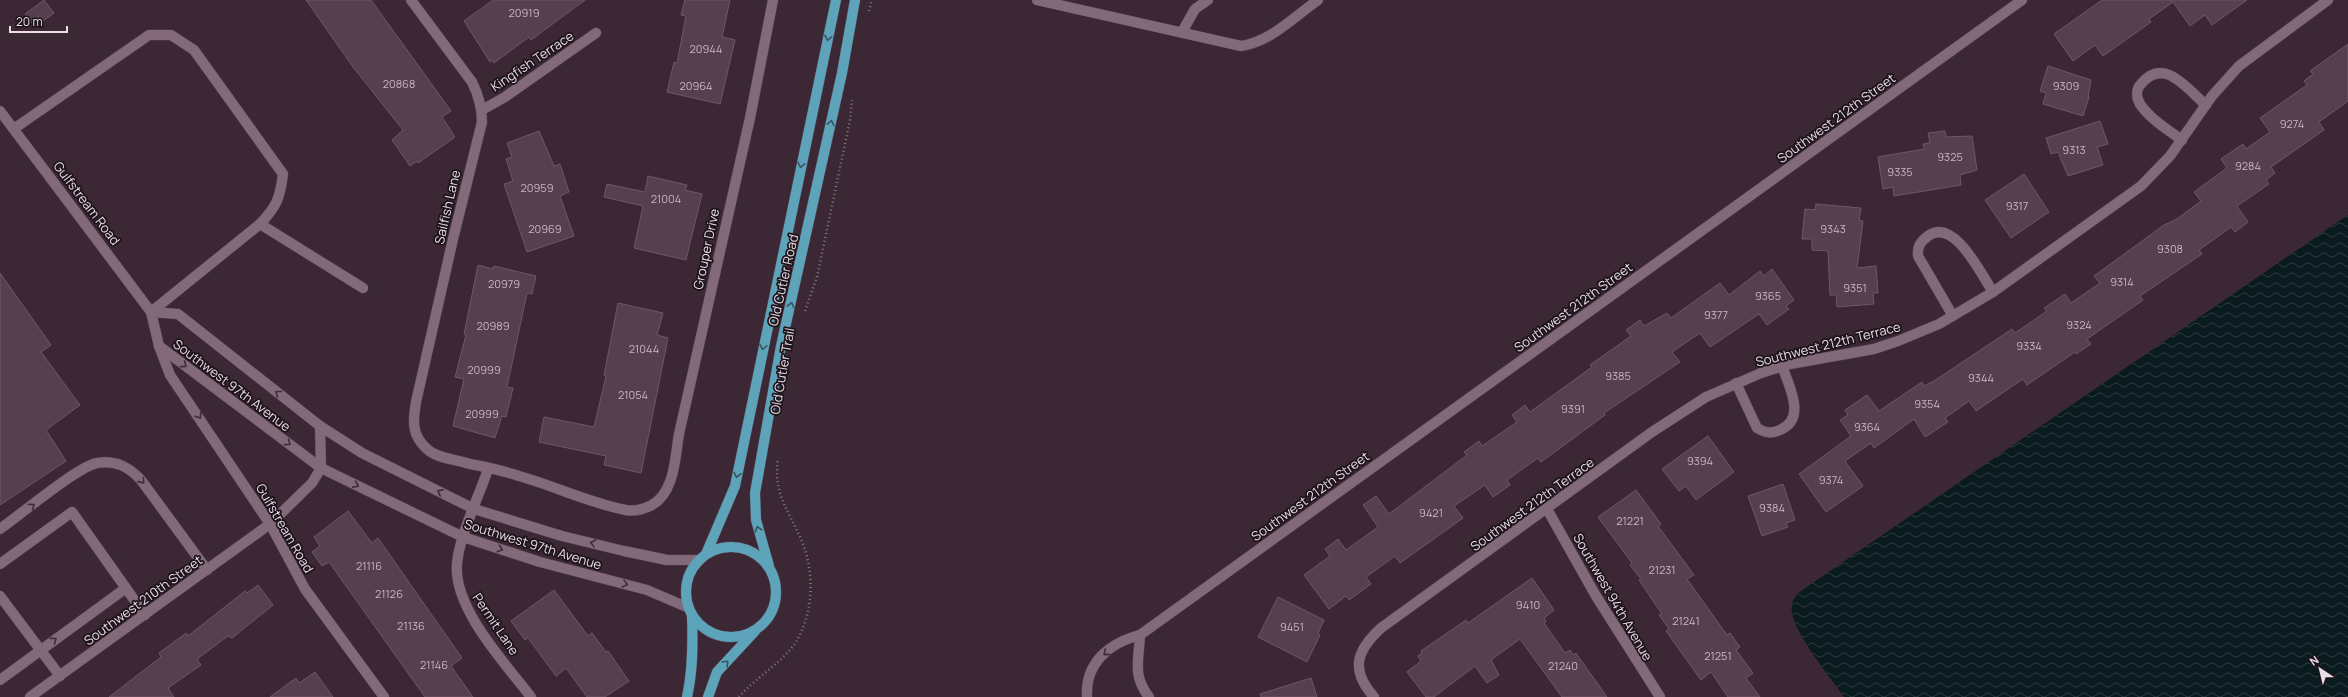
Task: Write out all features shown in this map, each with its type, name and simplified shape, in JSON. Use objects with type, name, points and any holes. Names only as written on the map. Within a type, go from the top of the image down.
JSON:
[{"type":"main road","name":"Old Cutler Road","points":[[703,557],[735,486],[836,0]]},
{"type":"main road","name":"Old Cutler Road","points":[[769,566],[756,520],[755,493],[781,346],[842,73],[855,0]]},
{"type":"main road","points":[[687,697],[692,675],[694,649],[687,583],[694,567],[703,557],[723,547],[740,547],[757,554],[769,566],[776,583],[776,600],[770,616],[717,672],[708,697]]},
{"type":"main road","points":[[691,612],[706,630],[723,636],[741,636],[757,629]]},
{"type":"street","name":"Sailfish Lane","points":[[411,0],[472,82],[477,92],[482,110],[482,122],[452,240],[413,420],[417,438],[435,454],[488,469]]},
{"type":"street","name":"Grouper Drive","points":[[488,469],[519,476],[576,497],[627,511],[645,508],[658,501],[664,494],[674,468],[680,426],[750,118],[773,0]]},
{"type":"street","points":[[1037,0],[1078,5],[1241,46],[1254,44],[1318,0]]},
{"type":"street","points":[[1182,32],[1195,9],[1208,0]]},
{"type":"street","name":"Southwest 212th Street","points":[[1140,635],[2022,0]]},
{"type":"street","name":"Southwest 212th Terrace","points":[[1374,697],[1360,678],[1358,666],[1364,645],[1381,628],[1683,411],[1736,383],[1782,366],[1874,349],[1920,333],[1954,316],[1993,292],[2136,190],[2158,170],[2182,140],[2206,105],[2239,66],[2328,0]]},
{"type":"street","name":"Kingfish Terrace","points":[[482,110],[505,97],[596,33]]},
{"type":"street","points":[[14,128],[149,35],[171,35],[194,50],[283,174],[280,197],[274,210],[260,224],[151,312]]},
{"type":"street","points":[[2182,140],[2139,103],[2136,96],[2139,86],[2154,73],[2163,72],[2173,76],[2206,105]]},
{"type":"street","name":"Gulfstream Road","points":[[0,111],[151,312]]},
{"type":"street","points":[[260,224],[362,288]]},
{"type":"street","points":[[1954,316],[1918,256],[1917,249],[1921,242],[1930,234],[1940,232],[1956,238],[1993,292]]},
{"type":"street","name":"Southwest 97th Avenue","points":[[691,612],[647,590],[540,562],[463,537],[321,468],[159,346],[151,312],[178,314],[320,426],[362,452],[474,509],[562,536],[624,551],[667,560],[703,557]]},
{"type":"street","name":"Gulfstream Road","points":[[159,346],[170,374],[270,524],[306,589],[384,697]]},
{"type":"street","points":[[1736,383],[1757,428],[1772,433],[1782,429],[1794,418],[1795,407],[1782,366]]},
{"type":"street","points":[[320,426],[321,468]]},
{"type":"street","points":[[0,529],[80,471],[96,464],[119,464],[134,472],[141,480],[207,570]]},
{"type":"street","name":"Southwest 210th Street","points":[[30,697],[270,524],[312,483],[321,468]]},
{"type":"street","name":"Permit Lane","points":[[488,469],[463,537],[456,564],[457,580],[463,601],[479,628],[531,697]]},
{"type":"street","name":"Southwest 94th Avenue","points":[[1547,509],[1600,603],[1660,697]]},
{"type":"street","points":[[0,564],[72,512],[145,615]]},
{"type":"street","points":[[0,680],[126,588]]},
{"type":"street","points":[[0,596],[60,676]]},
{"type":"street","points":[[1087,697],[1088,679],[1096,662],[1124,639],[1140,635],[1136,666],[1140,683],[1149,697]]},
{"type":"path","points":[[869,13],[872,0]]},
{"type":"path","name":"Old Cutler Trail","points":[[805,313],[817,277],[850,120],[853,97]]},
{"type":"path","points":[[739,697],[789,651],[801,632],[809,608],[810,575],[802,540],[784,507],[775,477],[778,453]]},
{"type":"water","points":[[2348,215],[2348,697],[1844,697],[1811,652],[1796,625],[1792,613],[1792,604],[1798,593]]},
{"type":"building","points":[[44,0],[54,13],[35,27],[25,14]]},
{"type":"building","points":[[306,0],[371,0],[451,111],[442,117],[455,137],[418,163],[417,161],[410,166],[392,140],[403,130],[353,67]]},
{"type":"building","points":[[493,0],[585,0],[531,40],[529,37],[494,63],[493,60],[490,62],[464,21]]},
{"type":"building","points":[[685,0],[730,0],[722,37],[735,40],[720,104],[667,92],[674,62],[677,63],[686,16],[681,15]]},
{"type":"building","points":[[2102,0],[2247,0],[2212,25],[2205,15],[2190,26],[2173,2],[2149,19],[2151,22],[2103,56],[2095,45],[2073,61],[2054,34]]},
{"type":"building","points":[[2348,44],[2348,101],[2319,122],[2324,130],[2271,167],[2275,173],[2266,180],[2269,184],[2237,206],[2248,222],[2235,232],[2231,227],[2199,250],[2202,254],[2140,296],[2143,300],[2087,339],[2091,344],[2076,354],[2075,352],[2027,385],[2023,379],[1976,411],[1969,401],[1945,418],[1948,422],[1925,437],[1914,419],[1874,448],[1871,443],[1845,461],[1863,486],[1826,512],[1799,474],[1851,436],[1840,420],[1848,415],[1845,410],[1867,395],[1879,411],[1922,382],[1924,386],[1934,381],[2012,329],[2015,333],[2047,311],[2044,308],[2065,294],[2071,303],[2100,283],[2094,276],[2164,225],[2177,219],[2201,201],[2194,192],[2227,168],[2221,159],[2243,144],[2246,149],[2270,132],[2260,118],[2307,85],[2304,81],[2313,74],[2310,71]]},
{"type":"building","points":[[2048,66],[2091,80],[2089,97],[2083,116],[2043,104],[2046,93],[2040,91]]},
{"type":"building","points":[[2100,121],[2108,144],[2097,147],[2103,165],[2068,176],[2058,152],[2051,154],[2046,138]]},
{"type":"building","points":[[539,131],[554,166],[560,164],[569,192],[560,196],[574,236],[527,252],[504,184],[513,181],[506,159],[512,157],[507,143]]},
{"type":"building","points":[[1945,131],[1946,137],[1972,136],[1977,170],[1960,175],[1961,185],[1894,196],[1893,187],[1883,189],[1878,157],[1924,149],[1923,144],[1930,143],[1928,133]]},
{"type":"building","points":[[2024,174],[2049,212],[2011,238],[1985,200]]},
{"type":"building","points":[[648,176],[687,185],[685,190],[702,194],[686,260],[634,248],[643,206],[604,197],[607,184],[645,192]]},
{"type":"building","points":[[1816,204],[1861,208],[1859,220],[1863,221],[1857,268],[1876,266],[1878,293],[1873,293],[1874,304],[1837,307],[1836,295],[1830,295],[1828,251],[1812,250],[1812,239],[1802,239],[1805,209],[1815,210]]},
{"type":"building","points":[[478,265],[493,269],[494,266],[536,276],[532,294],[527,293],[507,387],[513,388],[506,417],[502,416],[495,438],[453,426],[464,379],[455,377],[466,335],[464,334]]},
{"type":"building","points":[[1772,269],[1794,300],[1786,306],[1789,309],[1767,325],[1759,314],[1710,347],[1700,333],[1672,352],[1680,362],[1604,413],[1605,415],[1541,462],[1538,458],[1507,480],[1510,485],[1493,497],[1485,485],[1454,506],[1463,518],[1400,563],[1395,556],[1366,577],[1371,584],[1349,600],[1346,596],[1329,609],[1304,575],[1330,556],[1325,549],[1338,539],[1346,550],[1378,527],[1363,505],[1376,496],[1389,514],[1467,455],[1464,452],[1479,441],[1482,446],[1517,422],[1512,415],[1525,405],[1530,412],[1592,367],[1590,365],[1631,336],[1626,330],[1640,320],[1644,326],[1667,313],[1671,318],[1720,283],[1729,295],[1760,271],[1764,276]]},
{"type":"building","points":[[0,273],[51,345],[41,352],[80,405],[46,430],[66,461],[0,505]]},
{"type":"building","points":[[618,303],[663,313],[657,335],[668,338],[641,473],[604,465],[606,456],[539,442],[544,417],[594,427],[606,376],[604,375]]},
{"type":"building","points":[[1708,436],[1734,472],[1696,500],[1686,486],[1679,491],[1662,469]]},
{"type":"building","points":[[1783,484],[1795,520],[1786,523],[1788,527],[1762,536],[1748,496]]},
{"type":"building","points":[[1636,490],[1661,524],[1658,526],[1694,575],[1687,579],[1727,635],[1730,633],[1740,647],[1736,650],[1753,673],[1746,678],[1760,697],[1728,697],[1711,672],[1701,680],[1666,631],[1669,629],[1659,615],[1662,614],[1639,580],[1641,579],[1630,565],[1632,563],[1598,517]]},
{"type":"building","points":[[348,511],[372,543],[378,538],[462,658],[451,666],[473,697],[425,697],[329,562],[322,566],[312,552],[320,546],[314,537]]},
{"type":"building","points":[[1532,578],[1554,610],[1544,618],[1546,621],[1544,623],[1565,653],[1570,650],[1574,655],[1576,653],[1607,697],[1562,697],[1520,639],[1491,660],[1499,675],[1487,683],[1475,666],[1434,697],[1426,697],[1407,672],[1421,661],[1418,656],[1422,653],[1421,651],[1466,620],[1468,623]]},
{"type":"building","points":[[258,585],[273,605],[232,638],[228,636],[197,659],[201,665],[168,688],[174,697],[109,697],[161,657],[159,653],[186,633],[188,636],[245,591],[247,593]]},
{"type":"building","points":[[554,590],[588,636],[592,633],[606,652],[608,651],[629,681],[605,697],[587,697],[566,668],[556,676],[528,638],[525,640],[511,621]]},
{"type":"building","points":[[1278,597],[1324,620],[1318,633],[1320,635],[1307,662],[1258,637]]},
{"type":"building","points":[[315,672],[333,697],[270,697],[296,678],[299,683]]},
{"type":"building","points":[[1311,678],[1317,697],[1261,697],[1260,694]]}]
